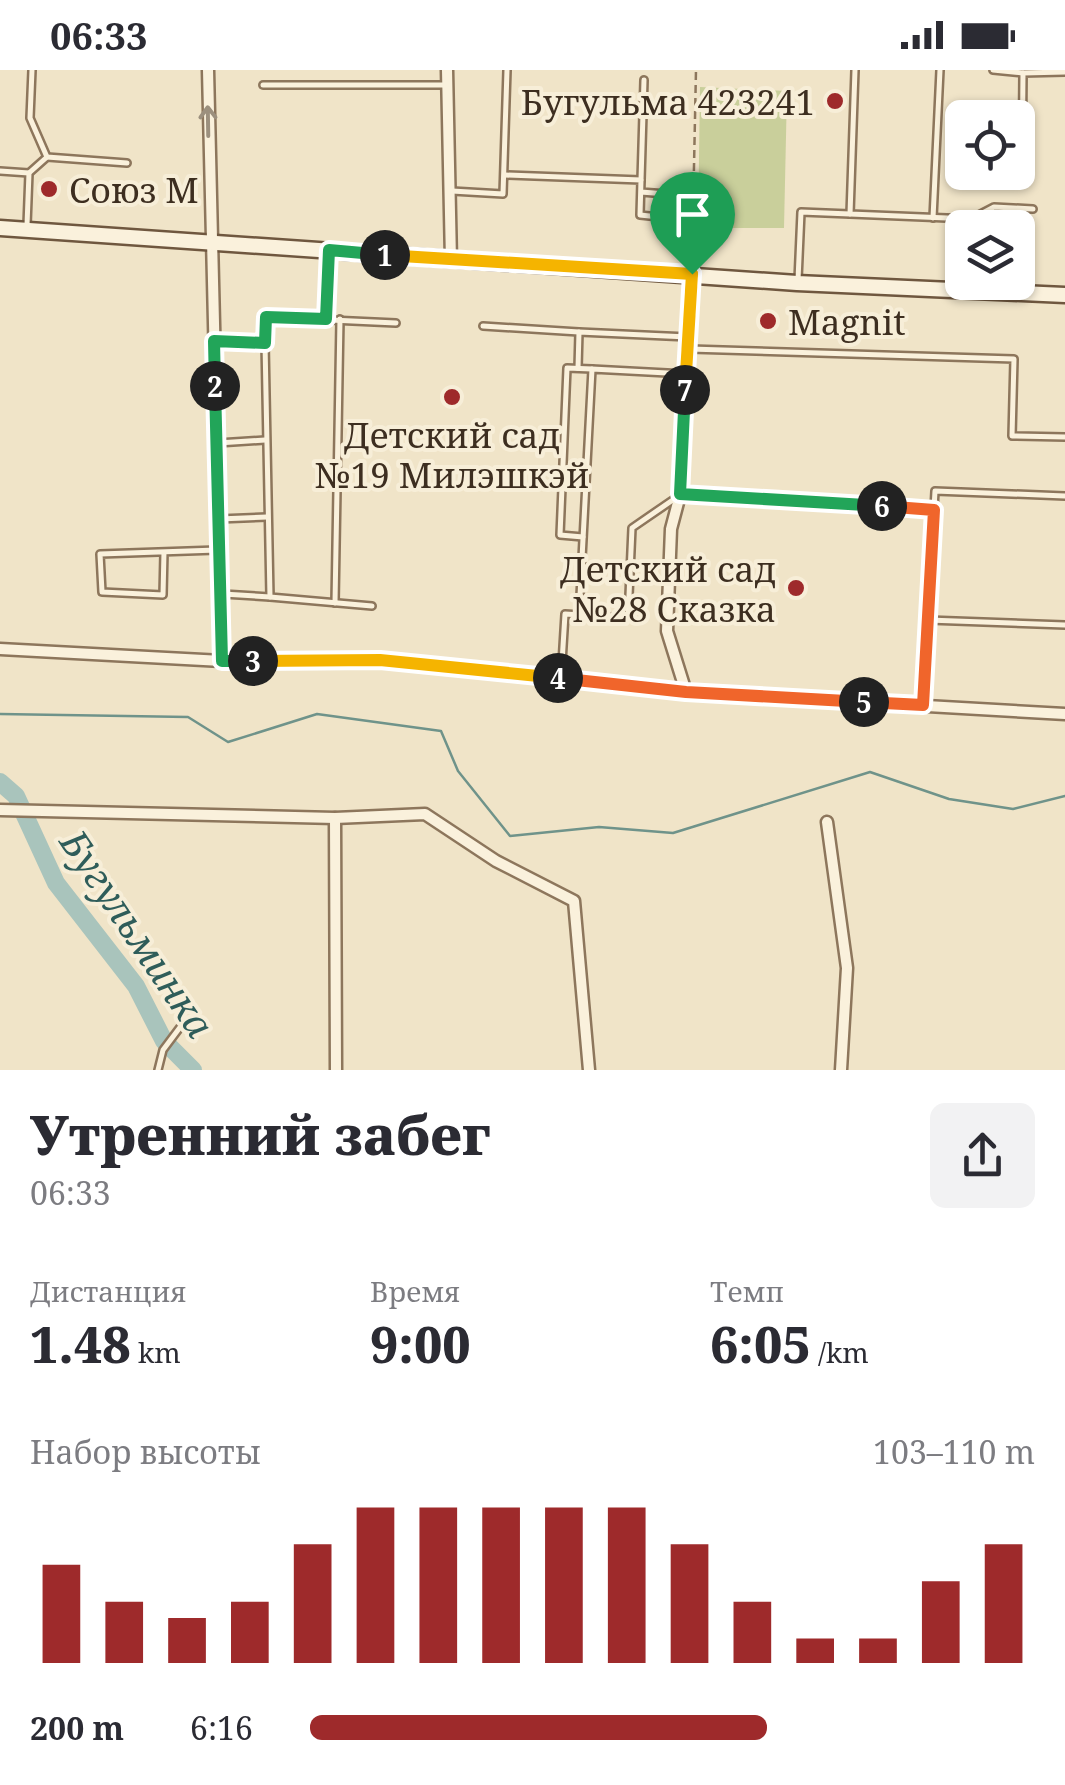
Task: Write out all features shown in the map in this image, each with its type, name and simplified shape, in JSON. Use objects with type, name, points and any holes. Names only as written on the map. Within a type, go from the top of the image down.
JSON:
[{"type":"main road","points":[[0,228],[798,283],[1065,295]]},
{"type":"street","points":[[208,70],[222,661]]},
{"type":"street","points":[[447,70],[451,260]]},
{"type":"street","points":[[686,692],[667,632],[670,530],[680,494],[692,274]]},
{"type":"street","points":[[0,649],[222,661],[380,660],[686,692],[1065,714]]},
{"type":"street","points":[[0,810],[14,814],[335,818],[426,814],[496,861],[574,901],[589,1070]]},
{"type":"street","points":[[335,818],[336,1070]]},
{"type":"street","points":[[827,822],[847,968],[841,1070]]},
{"type":"lane","points":[[32,70],[30,118],[47,157]]},
{"type":"lane","points":[[449,191],[503,194],[507,70]]},
{"type":"lane","points":[[850,214],[855,70]]},
{"type":"lane","points":[[932,218],[940,70]]},
{"type":"lane","points":[[993,70],[1065,72]]},
{"type":"lane","points":[[1023,73],[1023,100]]},
{"type":"lane","points":[[641,192],[679,196],[678,219],[640,216],[644,80]]},
{"type":"lane","points":[[262,85],[447,85]]},
{"type":"lane","points":[[0,171],[29,172],[47,157],[126,163]]},
{"type":"lane","points":[[26,230],[29,172]]},
{"type":"lane","points":[[505,175],[641,180]]},
{"type":"lane","points":[[798,283],[800,212],[971,219],[994,208],[1033,209]]},
{"type":"lane","points":[[326,319],[329,250]]},
{"type":"lane","points":[[270,598],[266,317],[396,323]]},
{"type":"lane","points":[[335,603],[340,319]]},
{"type":"lane","points":[[484,326],[688,343],[1014,359],[1012,436],[1065,437]]},
{"type":"lane","points":[[578,368],[579,332]]},
{"type":"lane","points":[[214,341],[265,343]]},
{"type":"lane","points":[[583,537],[560,535],[568,368],[686,374]]},
{"type":"lane","points":[[579,615],[592,369]]},
{"type":"lane","points":[[216,443],[265,440]]},
{"type":"lane","points":[[923,705],[935,491],[1065,496]]},
{"type":"lane","points":[[561,679],[565,614],[628,618],[632,528],[680,494],[934,510]]},
{"type":"lane","points":[[216,519],[268,516]]},
{"type":"lane","points":[[164,552],[162,595],[102,592],[100,554],[217,550]]},
{"type":"lane","points":[[218,594],[372,606]]},
{"type":"lane","points":[[928,620],[1065,625]]},
{"type":"lane","points":[[158,1070],[163,1050],[184,1022]]},
{"type":"path","points":[[692,274],[696,70]]},
{"type":"green space","points":[[700,87],[787,91],[784,228],[698,228]]},
{"type":"waterway","points":[[0,714],[188,717],[228,742],[317,714],[441,731],[458,771],[510,836],[599,827],[673,833],[870,772],[949,799],[1013,809],[1065,796]]},
{"type":"waterway","name":"Бугульминка","points":[[0,782],[16,796],[56,883],[136,986],[164,1041],[193,1070]]},
{"type":"place","name":"Бугульма 423241","points":[[835,101]]},
{"type":"place","name":"Союз М","points":[[49,189]]},
{"type":"place","name":"Magnit","points":[[768,321]]},
{"type":"place","name":"Детский сад №19 Милэшкэй","points":[[452,397]]},
{"type":"place","name":"Детский сад №28 Сказка","points":[[796,588]]},
{"type":"route","points":[[329,250],[692,274],[680,494],[934,510],[923,705],[686,692],[380,660],[222,661],[214,341],[265,343],[266,317],[326,319],[329,250]]}]
